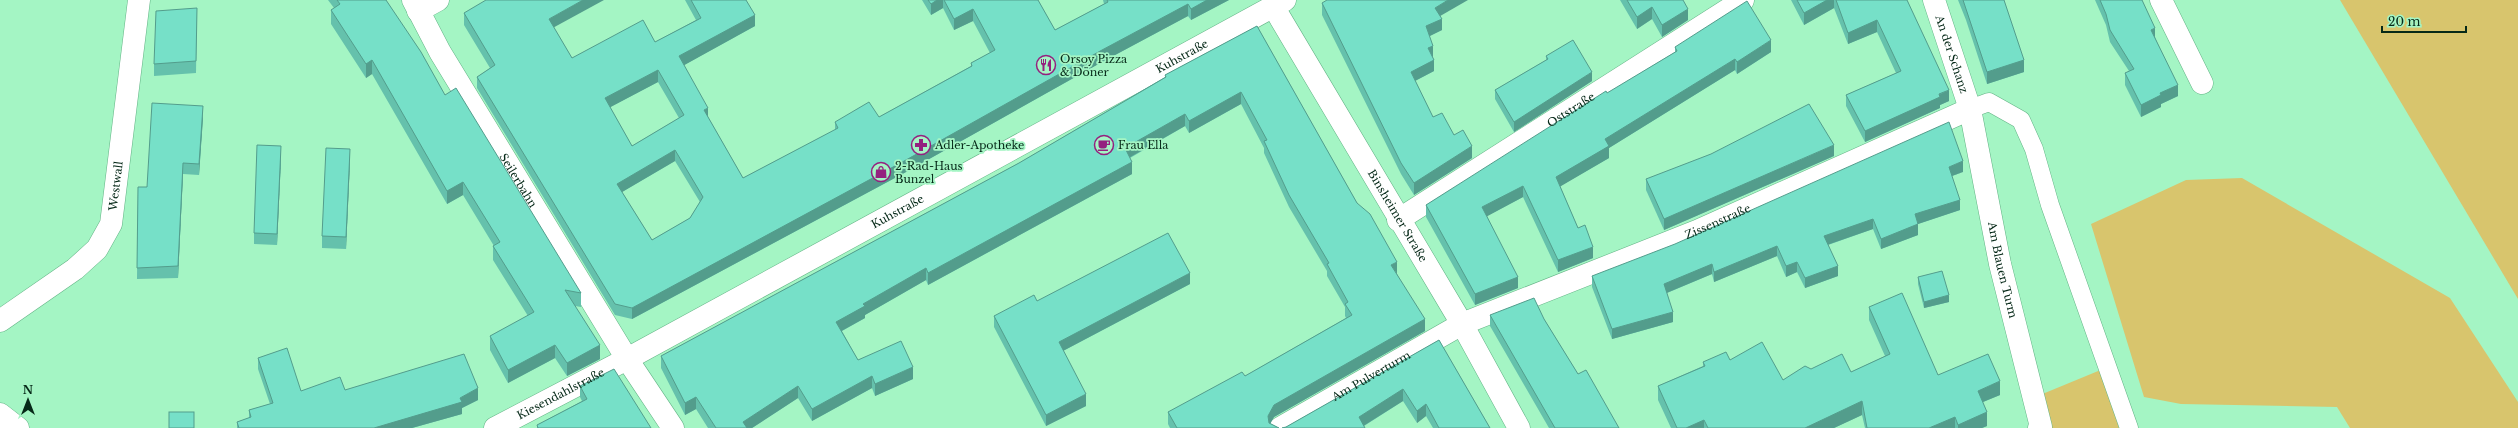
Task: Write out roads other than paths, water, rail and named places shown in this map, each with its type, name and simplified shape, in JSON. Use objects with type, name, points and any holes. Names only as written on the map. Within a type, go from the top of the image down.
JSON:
[{"type":"street","name":"Westwall","points":[[0,321],[75,269],[97,250],[111,224],[139,0]]},
{"type":"street","points":[[415,5],[438,0]]},
{"type":"street","name":"Oststraße","points":[[1398,220],[1743,0]]},
{"type":"street","name":"An der Schanz","points":[[1934,0],[1970,109]]},
{"type":"street","points":[[2161,0],[2202,82]]},
{"type":"street","name":"Binsheimer Straße","points":[[1279,3],[1398,220],[1462,324],[1519,428]]},
{"type":"street","name":"Kuhstraße","points":[[627,359],[1279,3]]},
{"type":"street","name":"Seilerbahn","points":[[415,5],[440,52],[627,359],[673,428]]},
{"type":"street","points":[[1970,109],[1989,102],[2021,120],[2034,149],[2050,205],[2129,428]]},
{"type":"street","name":"Zissenstraße","points":[[1462,324],[1698,231],[1970,109]]},
{"type":"street","name":"Am Blauen Turm","points":[[1970,109],[2000,264],[2041,427],[2039,428]]},
{"type":"street","name":"Am Pulverturm","points":[[1280,428],[1462,324]]},
{"type":"street","name":"Kiesendahlstraße","points":[[494,428],[627,359]]},
{"type":"street","points":[[0,414],[18,428]]},
{"type":"place","name":"Orsoy Pizza & Döner","points":[[1046,65]]},
{"type":"place","name":"Adler-Apotheke","points":[[921,145]]},
{"type":"place","name":"Frau Ella","points":[[1104,145]]},
{"type":"place","name":"2-Rad-Haus Bunzel","points":[[881,172]]}]
